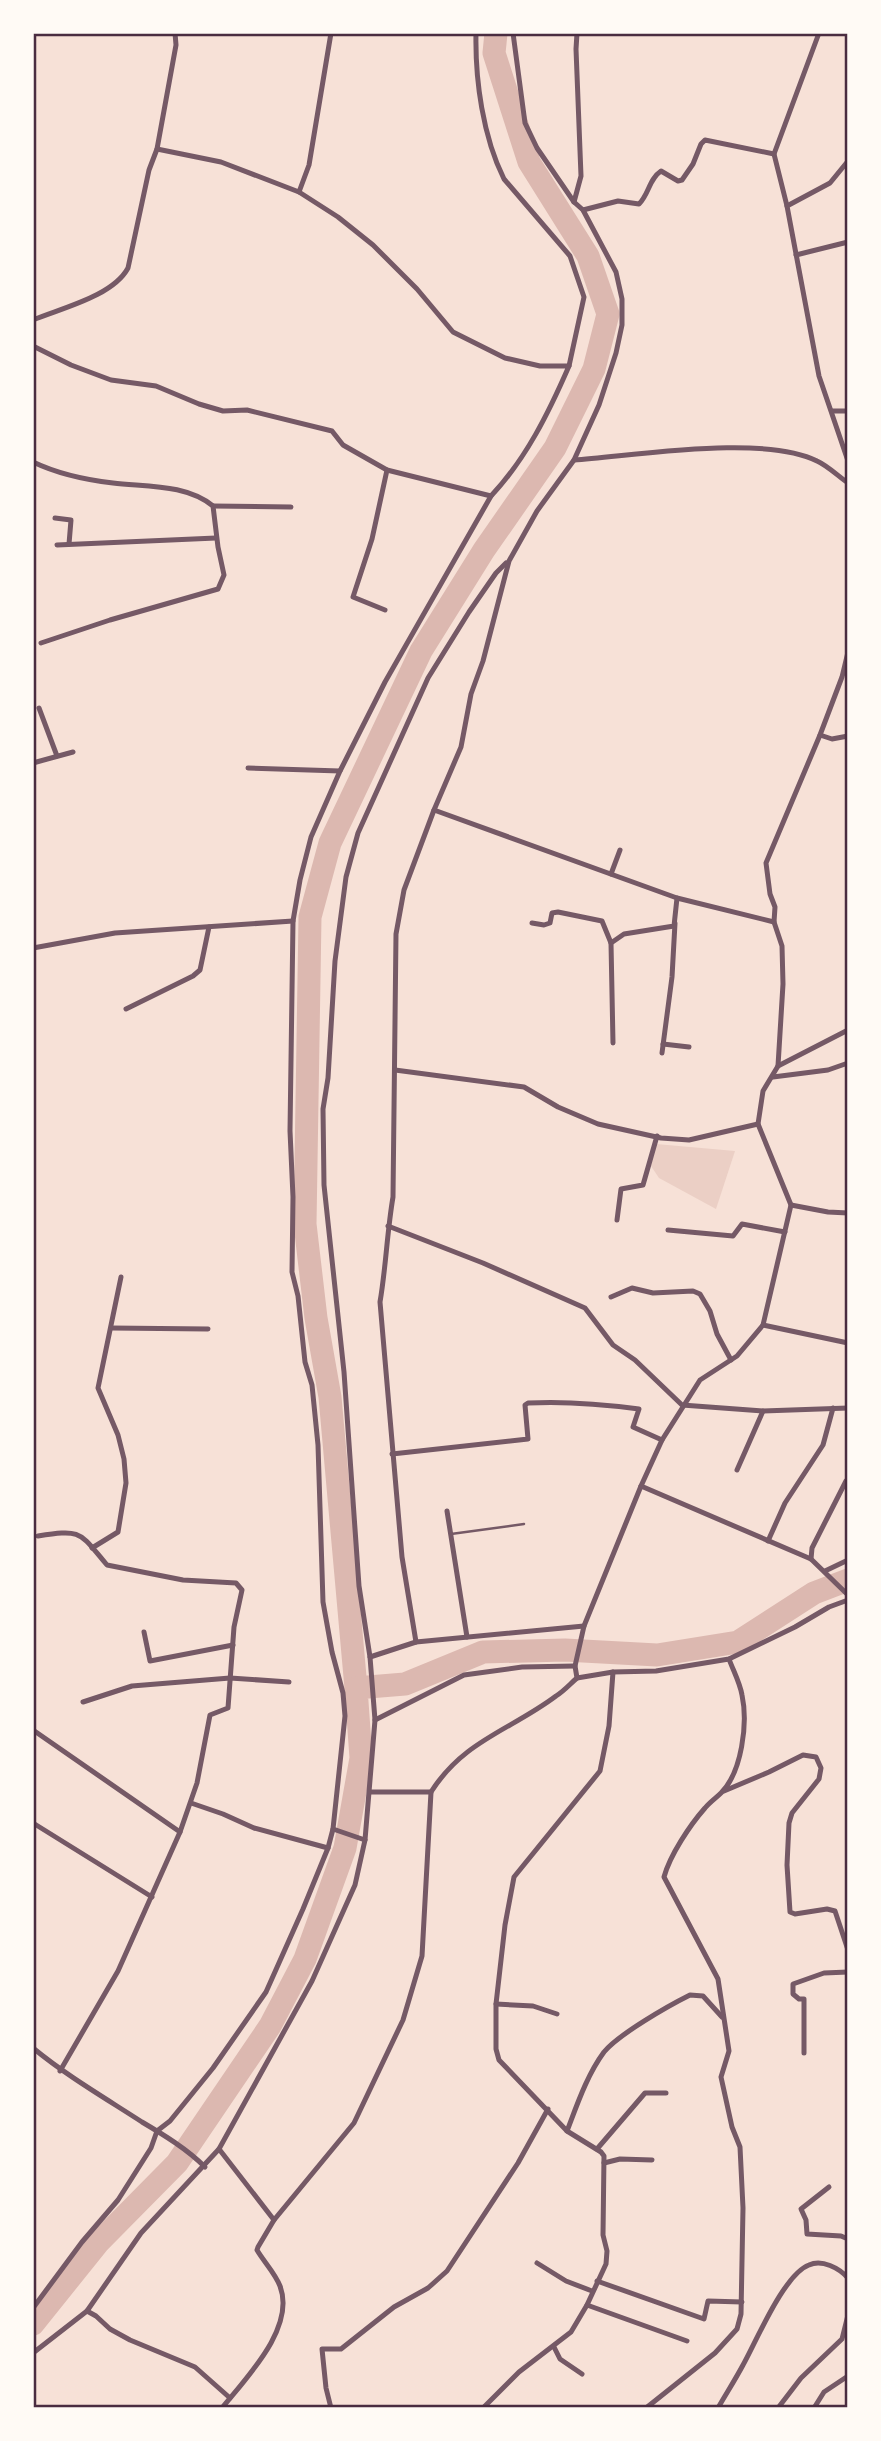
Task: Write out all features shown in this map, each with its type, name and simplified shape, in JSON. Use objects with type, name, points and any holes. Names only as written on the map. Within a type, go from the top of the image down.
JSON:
[{"type":"street","points":[[33,320],[107,290],[122,279],[128,268],[143,194],[157,149],[176,44],[175,33]]},
{"type":"street","points":[[299,191],[309,165],[331,33]]},
{"type":"street","points":[[33,2308],[82,2242],[118,2200],[151,2148],[157,2131],[170,2121],[213,2068],[266,1992],[336,1830],[345,1716],[343,1693],[323,1602],[318,1445],[312,1385],[305,1362],[298,1296],[292,1272],[290,1118],[293,921],[311,837],[340,771],[385,682],[491,496],[542,426],[569,366],[584,297],[570,256],[504,179],[498,167],[483,113],[476,33]]},
{"type":"street","points":[[416,1642],[401,1557],[380,1302],[393,1197],[396,934],[404,890],[461,747],[471,694],[509,561],[537,511],[574,460],[599,405],[622,325],[622,299],[616,272],[583,210],[574,202],[537,148],[525,123],[513,33]]},
{"type":"street","points":[[574,202],[581,176],[577,33]]},
{"type":"street","points":[[819,33],[774,154],[787,206],[819,376],[848,461]]},
{"type":"street","points":[[583,210],[618,201],[639,204],[654,176],[661,172],[678,181],[682,180],[705,140],[774,154]]},
{"type":"street","points":[[157,149],[221,162],[299,191],[373,245],[417,289],[453,332],[505,358],[540,366],[569,366]]},
{"type":"street","points":[[787,206],[830,183],[848,161]]},
{"type":"street","points":[[796,255],[848,242]]},
{"type":"street","points":[[33,346],[71,365],[111,380],[156,386],[223,411],[247,410],[332,431],[343,445],[387,470],[491,496]]},
{"type":"street","points":[[832,411],[848,411]]},
{"type":"street","points":[[574,460],[732,448],[788,451],[817,460],[848,483]]},
{"type":"street","points":[[33,462],[93,480],[180,490],[202,497],[214,506],[291,507]]},
{"type":"street","points":[[385,610],[353,597],[372,538],[387,470]]},
{"type":"street","points":[[41,643],[218,589],[224,575],[216,538],[214,506]]},
{"type":"street","points":[[55,518],[71,520],[69,544]]},
{"type":"street","points":[[57,545],[216,538]]},
{"type":"street","points":[[33,2353],[87,2311],[141,2233],[219,2149],[312,1981],[355,1885],[365,1840],[375,1712],[372,1671],[359,1586],[344,1372],[324,1185],[323,1109],[341,913],[346,877],[358,834],[428,678],[496,573],[509,561]]},
{"type":"street","points":[[577,1678],[575,1666],[584,1626],[662,1440],[700,1380],[731,1360],[763,1325],[791,1205],[758,1124],[763,1091],[778,1066],[783,984],[782,946],[774,922],[775,907],[770,894],[766,863],[820,735],[842,677],[848,652]]},
{"type":"street","points":[[39,708],[57,757]]},
{"type":"street","points":[[820,735],[832,739],[848,736]]},
{"type":"street","points":[[33,763],[73,752]]},
{"type":"street","points":[[248,768],[340,771]]},
{"type":"street","points":[[434,810],[677,898],[774,922]]},
{"type":"street","points":[[611,874],[620,850]]},
{"type":"street","points":[[662,1053],[672,976],[677,898]]},
{"type":"street","points":[[532,923],[550,923],[552,913],[558,912],[602,921],[611,943],[613,1043]]},
{"type":"street","points":[[611,943],[625,934],[674,926],[675,920]]},
{"type":"street","points":[[33,948],[115,933],[293,921]]},
{"type":"street","points":[[126,1009],[200,970],[209,927]]},
{"type":"street","points":[[778,1066],[848,1030]]},
{"type":"street","points":[[663,1044],[689,1047]]},
{"type":"street","points":[[772,1077],[828,1070],[848,1063]]},
{"type":"street","points":[[395,1070],[524,1087],[558,1107],[598,1124],[657,1136],[689,1140],[758,1124]]},
{"type":"street","points":[[617,1220],[621,1189],[643,1185],[657,1136]]},
{"type":"street","points":[[791,1205],[848,1213]]},
{"type":"street","points":[[668,1230],[733,1236],[742,1224],[785,1232]]},
{"type":"street","points":[[388,1226],[471,1258],[585,1308],[613,1345],[635,1360],[682,1405],[763,1411],[848,1408]]},
{"type":"street","points":[[92,1548],[118,1532],[126,1483],[118,1435],[98,1388],[121,1277]]},
{"type":"street","points":[[611,1297],[632,1288],[653,1293],[693,1291],[700,1294],[731,1360]]},
{"type":"street","points":[[763,1325],[848,1343]]},
{"type":"street","points":[[111,1328],[208,1328]]},
{"type":"street","points":[[392,1454],[528,1439],[525,1405],[542,1402],[581,1402],[639,1409],[634,1427],[662,1440]]},
{"type":"street","points":[[768,1541],[785,1503],[823,1445],[833,1408]]},
{"type":"street","points":[[737,1470],[763,1411]]},
{"type":"street","points":[[811,1559],[812,1548],[846,1481]]},
{"type":"street","points":[[641,1486],[811,1559],[846,1592]]},
{"type":"street","points":[[447,1511],[467,1637]]},
{"type":"street","points":[[38,1536],[69,1531],[86,1538],[107,1565],[183,1580],[236,1583],[242,1590],[233,1645],[228,1708],[210,1715],[198,1783],[180,1832],[118,1971],[61,2071]]},
{"type":"street","points":[[826,1573],[848,1560]]},
{"type":"street","points":[[222,2408],[266,2354],[283,2311],[280,2286],[257,2250],[274,2220],[354,2123],[403,2020],[422,1956],[431,1792],[445,1773],[479,1743],[551,1700],[577,1678],[613,1672],[656,1671],[729,1659],[848,1600]]},
{"type":"street","points":[[370,1657],[416,1642],[584,1626]]},
{"type":"street","points":[[144,1632],[150,1661],[233,1645]]},
{"type":"street","points":[[646,2408],[715,2353],[737,2329],[742,2302],[743,2208],[740,2147],[732,2127],[721,2077],[729,2051],[718,1979],[664,1877],[678,1845],[705,1808],[723,1791],[734,1773],[744,1739],[742,1695],[729,1659]]},
{"type":"street","points":[[375,1720],[464,1675],[522,1667],[575,1666]]},
{"type":"street","points":[[483,2408],[524,2367],[571,2332],[606,2264],[607,2251],[603,2235],[604,2156],[567,2131],[499,2060],[496,2049],[496,2004],[514,1877],[600,1771],[609,1726],[613,1672]]},
{"type":"street","points":[[83,1702],[132,1686],[230,1678],[289,1682]]},
{"type":"street","points":[[33,1703],[33,1723]]},
{"type":"street","points":[[33,1730],[180,1832]]},
{"type":"street","points":[[723,1791],[803,1755],[816,1758],[821,1768],[819,1779],[792,1813],[789,1823],[787,1865],[790,1912],[795,1914],[827,1909],[835,1911],[848,1950]]},
{"type":"street","points":[[370,1792],[431,1792]]},
{"type":"street","points":[[191,1803],[254,1828],[328,1849]]},
{"type":"street","points":[[33,1823],[152,1897]]},
{"type":"street","points":[[336,1830],[365,1840]]},
{"type":"street","points":[[804,2053],[804,1999],[793,1994],[793,1984],[824,1973],[848,1972]]},
{"type":"street","points":[[567,2131],[581,2096],[605,2051],[622,2037],[690,1995],[703,1996],[722,2017]]},
{"type":"street","points":[[496,2004],[533,2006],[556,2014]]},
{"type":"street","points":[[33,2048],[61,2071],[166,2137],[205,2167]]},
{"type":"street","points":[[597,2149],[645,2093],[666,2093]]},
{"type":"street","points":[[331,2408],[322,2349],[341,2349],[394,2307],[428,2288],[447,2271],[518,2163],[548,2109]]},
{"type":"street","points":[[219,2149],[274,2220]]},
{"type":"street","points":[[604,2163],[620,2159],[652,2160]]},
{"type":"street","points":[[829,2187],[801,2209],[806,2220],[807,2234],[841,2236],[848,2239]]},
{"type":"street","points":[[537,2263],[566,2281],[592,2291]]},
{"type":"street","points":[[718,2408],[744,2365],[774,2305],[800,2270],[809,2264],[824,2263],[848,2278]]},
{"type":"street","points":[[597,2281],[704,2319],[708,2301],[742,2302]]},
{"type":"street","points":[[33,2293],[41,2299]]},
{"type":"street","points":[[587,2305],[687,2342]]},
{"type":"street","points":[[87,2311],[130,2340],[195,2367],[230,2398]]},
{"type":"street","points":[[842,2339],[848,2315]]},
{"type":"street","points":[[778,2408],[801,2378],[848,2332]]},
{"type":"street","points":[[554,2347],[560,2359],[582,2374]]},
{"type":"street","points":[[814,2408],[824,2392],[848,2376]]},
{"type":"lane","points":[[451,1534],[524,1524]]},
{"type":"shaded area","points":[[656,1144],[735,1151],[716,1209],[659,1178],[651,1166]]},
{"type":"waterway","points":[[356,1688],[330,1397],[316,1318],[305,1224],[310,917],[330,843],[421,651],[484,550],[555,448],[594,369],[608,314],[588,256],[529,162],[494,53],[496,33]]},
{"type":"waterway","points":[[33,2324],[98,2243],[177,2163],[270,2026],[305,1959],[345,1848],[361,1758],[356,1688],[405,1684],[483,1652],[565,1650],[657,1655],[738,1642],[814,1593],[848,1580]]}]
